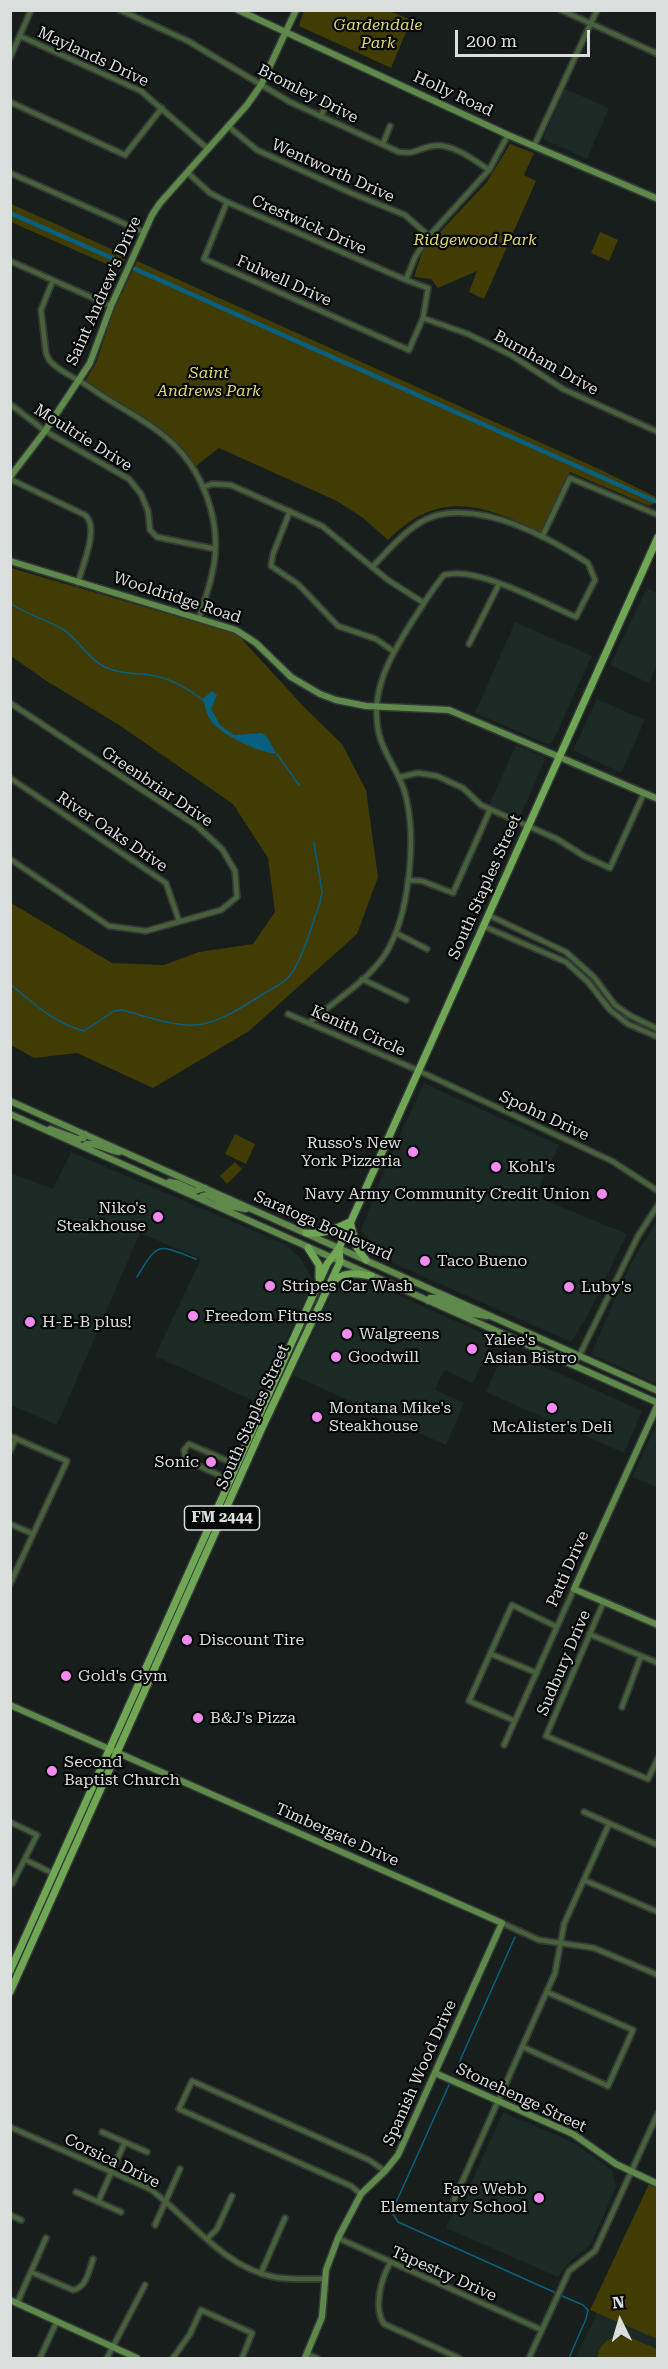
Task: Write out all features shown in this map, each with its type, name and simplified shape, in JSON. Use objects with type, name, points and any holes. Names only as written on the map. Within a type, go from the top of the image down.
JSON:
[{"type":"main road","name":"South Staples Street","points":[[10,1971],[319,1281],[330,1257],[339,1248],[657,537]]},
{"type":"main road","points":[[306,1233],[329,1232],[350,1222],[356,1246],[366,1260]]},
{"type":"main road","points":[[308,1248],[319,1265],[319,1281]]},
{"type":"main road","name":"South Staples Street","points":[[10,1992],[262,1428],[340,1262],[339,1248]]},
{"type":"main road","points":[[329,1285],[342,1274],[352,1272],[371,1276]]},
{"type":"main road","points":[[260,1413],[262,1428]]},
{"type":"main road","points":[[215,1514],[214,1528],[216,1531]]},
{"type":"main road","points":[[206,1533],[210,1535],[207,1551]]},
{"type":"main road","points":[[63,1853],[61,1870],[64,1873]]},
{"type":"main road","points":[[54,1874],[56,1878],[54,1895]]},
{"type":"street","points":[[10,58],[32,10]]},
{"type":"street","name":"Bromley Drive","points":[[120,10],[188,40],[261,85],[321,117],[399,152],[415,153],[435,145],[471,157],[489,170]]},
{"type":"street","name":"Holly Road","points":[[238,10],[508,135],[657,198]]},
{"type":"street","name":"Saint Andrew's Drive","points":[[10,478],[45,431],[90,363],[111,306],[143,232],[160,203],[261,85],[296,10]]},
{"type":"street","points":[[561,10],[657,54]]},
{"type":"street","points":[[534,146],[597,10]]},
{"type":"street","name":"Maylands Drive","points":[[20,36],[141,91],[208,149]]},
{"type":"street","points":[[321,117],[328,99]]},
{"type":"street","points":[[10,102],[125,155],[162,108]]},
{"type":"street","name":"Wentworth Drive","points":[[228,126],[257,150],[405,215],[429,236]]},
{"type":"street","points":[[383,144],[390,126]]},
{"type":"street","points":[[406,280],[415,257],[429,236],[489,170],[508,135]]},
{"type":"street","points":[[10,172],[143,232]]},
{"type":"street","name":"Crestwick Drive","points":[[187,172],[204,188],[227,202],[428,288],[423,318]]},
{"type":"street","name":"Fulwell Drive","points":[[227,202],[204,258],[409,350],[423,318]]},
{"type":"street","points":[[10,261],[111,306]]},
{"type":"street","points":[[53,280],[41,310],[46,353],[53,365],[165,436],[186,458],[204,487],[214,521],[215,549],[212,573],[199,618]]},
{"type":"street","name":"Burnham Drive","points":[[423,318],[468,334],[511,355],[563,389],[657,432]]},
{"type":"street","name":"Moultrie Drive","points":[[10,404],[45,431],[129,479],[141,494],[148,511],[150,530],[157,537],[189,546],[215,549]]},
{"type":"street","points":[[10,478],[85,515],[90,520],[92,530],[78,583]]},
{"type":"street","points":[[543,537],[570,478],[657,515]]},
{"type":"street","points":[[204,487],[212,484],[231,486],[322,526],[388,580],[424,603]]},
{"type":"street","points":[[290,511],[273,554],[271,566],[298,584],[338,626],[376,639],[393,651]]},
{"type":"street","points":[[309,1023],[362,979],[383,957],[396,933],[408,880],[411,861],[411,822],[399,777],[379,735],[380,683],[393,651],[444,575],[454,572],[488,578],[576,617],[595,580],[588,563],[543,537],[492,516],[466,514],[437,515],[414,527],[373,566]]},
{"type":"street","name":"Wooldridge Road","points":[[10,561],[236,630],[247,635],[285,673],[320,694],[350,704],[449,710],[657,799]]},
{"type":"street","points":[[469,644],[500,584]]},
{"type":"street","name":"Greenbriar Drive","points":[[10,703],[197,826],[222,849],[236,871],[237,897],[221,910],[179,921]]},
{"type":"street","points":[[399,777],[418,773],[437,777],[463,788],[481,805],[490,810],[557,839],[610,868],[644,794]]},
{"type":"street","name":"River Oaks Drive","points":[[10,778],[166,883],[179,921]]},
{"type":"street","points":[[408,880],[422,881],[453,893],[490,810]]},
{"type":"street","points":[[10,859],[109,926],[146,931],[179,921]]},
{"type":"street","points":[[488,915],[566,952],[587,970],[615,1005],[657,1029]]},
{"type":"street","points":[[483,926],[566,962],[582,975],[610,1010],[628,1024],[657,1037]]},
{"type":"street","points":[[396,933],[427,949]]},
{"type":"street","points":[[544,951],[548,944]]},
{"type":"street","points":[[582,975],[587,970]]},
{"type":"street","points":[[362,979],[406,1000]]},
{"type":"street","name":"Kenith Circle","points":[[288,1014],[417,1070]]},
{"type":"street","points":[[645,1032],[648,1025]]},
{"type":"street","name":"Spohn Drive","points":[[417,1070],[612,1161],[657,1191]]},
{"type":"street","name":"Saratoga Boulevard","points":[[10,1101],[657,1391]]},
{"type":"street","name":"Saratoga Boulevard","points":[[10,1114],[657,1404]]},
{"type":"street","points":[[41,1127],[60,1131],[78,1139],[84,1138],[85,1134]]},
{"type":"street","points":[[84,1147],[91,1143],[109,1151],[126,1152]]},
{"type":"street","points":[[162,1182],[177,1183],[195,1191],[205,1188]]},
{"type":"street","points":[[201,1199],[202,1196],[207,1195],[233,1207],[253,1209]]},
{"type":"street","points":[[544,1353],[575,1360],[579,1356],[638,1236],[657,1205]]},
{"type":"street","points":[[428,1301],[430,1298],[436,1298],[473,1314],[494,1317]]},
{"type":"street","name":"Patti Drive","points":[[504,1746],[657,1404]]},
{"type":"street","points":[[10,1451],[13,1437],[67,1461],[10,1584]]},
{"type":"street","points":[[230,1480],[190,1462],[185,1458],[184,1450],[189,1444],[237,1465]]},
{"type":"street","points":[[10,1524],[33,1534]]},
{"type":"street","points":[[574,1589],[604,1600],[657,1625]]},
{"type":"street","name":"Sudbury Drive","points":[[604,1600],[546,1736],[648,1779],[657,1758]]},
{"type":"street","points":[[515,1721],[469,1701],[512,1605],[557,1627]]},
{"type":"street","points":[[589,1634],[657,1664]]},
{"type":"street","points":[[491,1654],[537,1673]]},
{"type":"street","points":[[622,1707],[641,1656]]},
{"type":"street","name":"Timbergate Drive","points":[[10,1704],[539,1940],[594,1948],[657,1975]]},
{"type":"street","points":[[584,1812],[657,1845]]},
{"type":"street","points":[[10,1822],[37,1835],[26,1860],[11,1884]]},
{"type":"street","points":[[454,2200],[547,1992],[558,1964],[564,1924],[609,1824]]},
{"type":"street","points":[[26,1860],[54,1874]]},
{"type":"street","points":[[584,1880],[657,1912]]},
{"type":"street","name":"Spanish Wood Drive","points":[[306,2356],[322,2317],[328,2262],[338,2238],[361,2194],[398,2155],[502,1923]]},
{"type":"street","points":[[523,2047],[608,2086],[633,2031],[547,1992]]},
{"type":"street","name":"Stonehenge Street","points":[[435,2073],[573,2134],[631,2172],[657,2184]]},
{"type":"street","points":[[361,2194],[351,2186],[179,2109],[192,2081],[369,2160],[385,2171]]},
{"type":"street","points":[[529,2358],[569,2271],[595,2251],[657,2113]]},
{"type":"street","name":"Corsica Drive","points":[[10,2127],[150,2189],[220,2251],[261,2273],[274,2277],[325,2279]]},
{"type":"street","points":[[102,2132],[147,2152]]},
{"type":"street","points":[[98,2202],[125,2142]]},
{"type":"street","points":[[155,2225],[180,2169]]},
{"type":"street","points":[[76,2192],[121,2212]]},
{"type":"street","points":[[207,2239],[217,2229],[232,2196]]},
{"type":"street","points":[[10,2215],[21,2220]]},
{"type":"street","points":[[261,2273],[285,2218]]},
{"type":"street","points":[[46,2238],[31,2272],[14,2301],[137,2358]]},
{"type":"street","name":"Tapestry Drive","points":[[338,2238],[542,2330]]},
{"type":"street","points":[[31,2272],[77,2290],[82,2287],[93,2259]]},
{"type":"street","points":[[390,2263],[383,2276],[379,2306],[379,2317],[384,2325],[459,2358]]},
{"type":"street","points":[[107,2358],[145,2285]]},
{"type":"street","points":[[173,2358],[190,2334],[201,2310],[252,2333],[242,2358]]},
{"type":"street","points":[[40,2358],[57,2321]]},
{"type":"street","points":[[306,2356],[317,2358]]},
{"type":"shaded area","points":[[565,89],[609,108],[587,159],[543,139]]},
{"type":"shaded area","points":[[647,588],[658,593],[657,665],[649,683],[610,665]]},
{"type":"shaded area","points":[[515,622],[592,656],[552,743],[547,744],[475,713]]},
{"type":"shaded area","points":[[597,699],[645,720],[621,773],[573,750]]},
{"type":"shaded area","points":[[516,745],[546,758],[520,816],[489,805]]},
{"type":"shaded area","points":[[424,1083],[559,1145],[535,1196],[627,1234],[587,1317],[571,1342],[386,1260],[361,1230],[386,1165]]},
{"type":"shaded area","points":[[71,1152],[287,1245],[300,1258],[314,1282],[256,1402],[155,1356],[201,1259],[140,1233],[57,1425],[11,1405],[11,1173],[53,1189]]},
{"type":"shaded area","points":[[657,1220],[657,1384],[591,1354],[629,1267]]},
{"type":"shaded area","points":[[335,1287],[387,1290],[493,1338],[473,1383],[444,1370],[435,1390],[464,1403],[446,1445],[293,1375]]},
{"type":"shaded area","points":[[505,1349],[642,1411],[624,1453],[486,1392]]},
{"type":"shaded area","points":[[657,1423],[657,1487],[632,1477]]},
{"type":"shaded area","name":"Faye Webb Elementary School","points":[[503,2112],[576,2144],[612,2170],[616,2187],[591,2244],[571,2260],[558,2277],[446,2228],[453,2212],[459,2212],[467,2202],[466,2194]]},
{"type":"shaded area","points":[[597,2313],[657,2339],[657,2358],[575,2358]]},
{"type":"green space","name":"Gardendale Park","points":[[304,10],[390,11],[411,20],[391,68],[299,26]]},
{"type":"green space","name":"Ridgewood Park","points":[[510,144],[534,153],[524,175],[536,181],[484,299],[469,292],[477,271],[438,288],[431,279],[414,277],[426,247],[487,182]]},
{"type":"green space","points":[[11,204],[127,256],[120,270],[11,222]]},
{"type":"green space","points":[[600,232],[618,240],[609,261],[591,253]]},
{"type":"green space","name":"Saint Andrews Park","points":[[137,261],[597,468],[656,497],[653,504],[649,506],[570,472],[541,532],[500,515],[462,506],[444,507],[426,513],[407,524],[388,540],[363,518],[337,501],[219,448],[196,466],[158,429],[85,381],[96,363],[113,312]]},
{"type":"green space","points":[[11,568],[237,634],[305,708],[342,744],[366,790],[378,877],[357,934],[249,1031],[153,1088],[77,1053],[34,1058],[11,1045],[11,903],[112,963],[164,965],[199,952],[253,944],[275,912],[268,858],[233,804],[119,725],[45,680],[11,656]]},
{"type":"green space","points":[[235,1134],[255,1144],[246,1164],[225,1154]]},
{"type":"green space","points":[[235,1162],[242,1169],[227,1184],[220,1176]]},
{"type":"green space","points":[[649,2184],[657,2187],[657,2339],[590,2310]]},
{"type":"green space","points":[[618,2336],[629,2337],[657,2349],[657,2358],[597,2358],[604,2344]]},
{"type":"water","points":[[212,691],[217,695],[211,709],[220,725],[234,735],[262,733],[267,737],[276,753],[252,747],[216,727],[209,717],[203,699]]},
{"type":"waterway","points":[[10,213],[121,262]]},
{"type":"waterway","points":[[135,269],[655,501]]},
{"type":"waterway","points":[[10,603],[64,630],[93,659],[105,667],[172,681],[204,701]]},
{"type":"waterway","points":[[277,754],[299,785]]},
{"type":"waterway","points":[[10,984],[54,1018],[84,1031],[114,1011],[122,1010],[179,1024],[193,1025],[222,1018],[280,984],[295,968],[309,936],[322,892],[314,842]]},
{"type":"waterway","points":[[137,1277],[150,1257],[160,1249],[174,1251],[196,1259]]},
{"type":"waterway","points":[[454,2074],[515,1937]]},
{"type":"waterway","points":[[449,2085],[394,2207],[393,2214],[398,2222],[556,2293]]},
{"type":"waterway","points":[[560,2295],[583,2305],[588,2310],[569,2358]]},
{"type":"place","name":"Russo's New York Pizzeria","points":[[413,1152]]},
{"type":"place","name":"Kohl's","points":[[496,1167]]},
{"type":"place","name":"Navy Army Community Credit Union","points":[[602,1194]]},
{"type":"place","name":"Niko's Steakhouse","points":[[158,1217]]},
{"type":"place","name":"Taco Bueno","points":[[425,1261]]},
{"type":"place","name":"Stripes Car Wash","points":[[270,1286]]},
{"type":"place","name":"Luby's","points":[[569,1287]]},
{"type":"place","name":"Freedom Fitness","points":[[193,1316]]},
{"type":"place","name":"H-E-B plus!","points":[[30,1322]]},
{"type":"place","name":"Walgreens","points":[[347,1334]]},
{"type":"place","name":"Yalee's Asian Bistro","points":[[472,1349]]},
{"type":"place","name":"Goodwill","points":[[336,1357]]},
{"type":"place","name":"McAlister's Deli","points":[[552,1408]]},
{"type":"place","name":"Montana Mike's Steakhouse","points":[[317,1417]]},
{"type":"place","name":"Sonic","points":[[211,1462]]},
{"type":"place","name":"Discount Tire","points":[[187,1640]]},
{"type":"place","name":"Gold's Gym","points":[[66,1676]]},
{"type":"place","name":"B&J's Pizza","points":[[198,1718]]},
{"type":"place","name":"Second Baptist Church","points":[[52,1771]]},
{"type":"place","name":"Faye Webb Elementary School","points":[[539,2198]]}]
